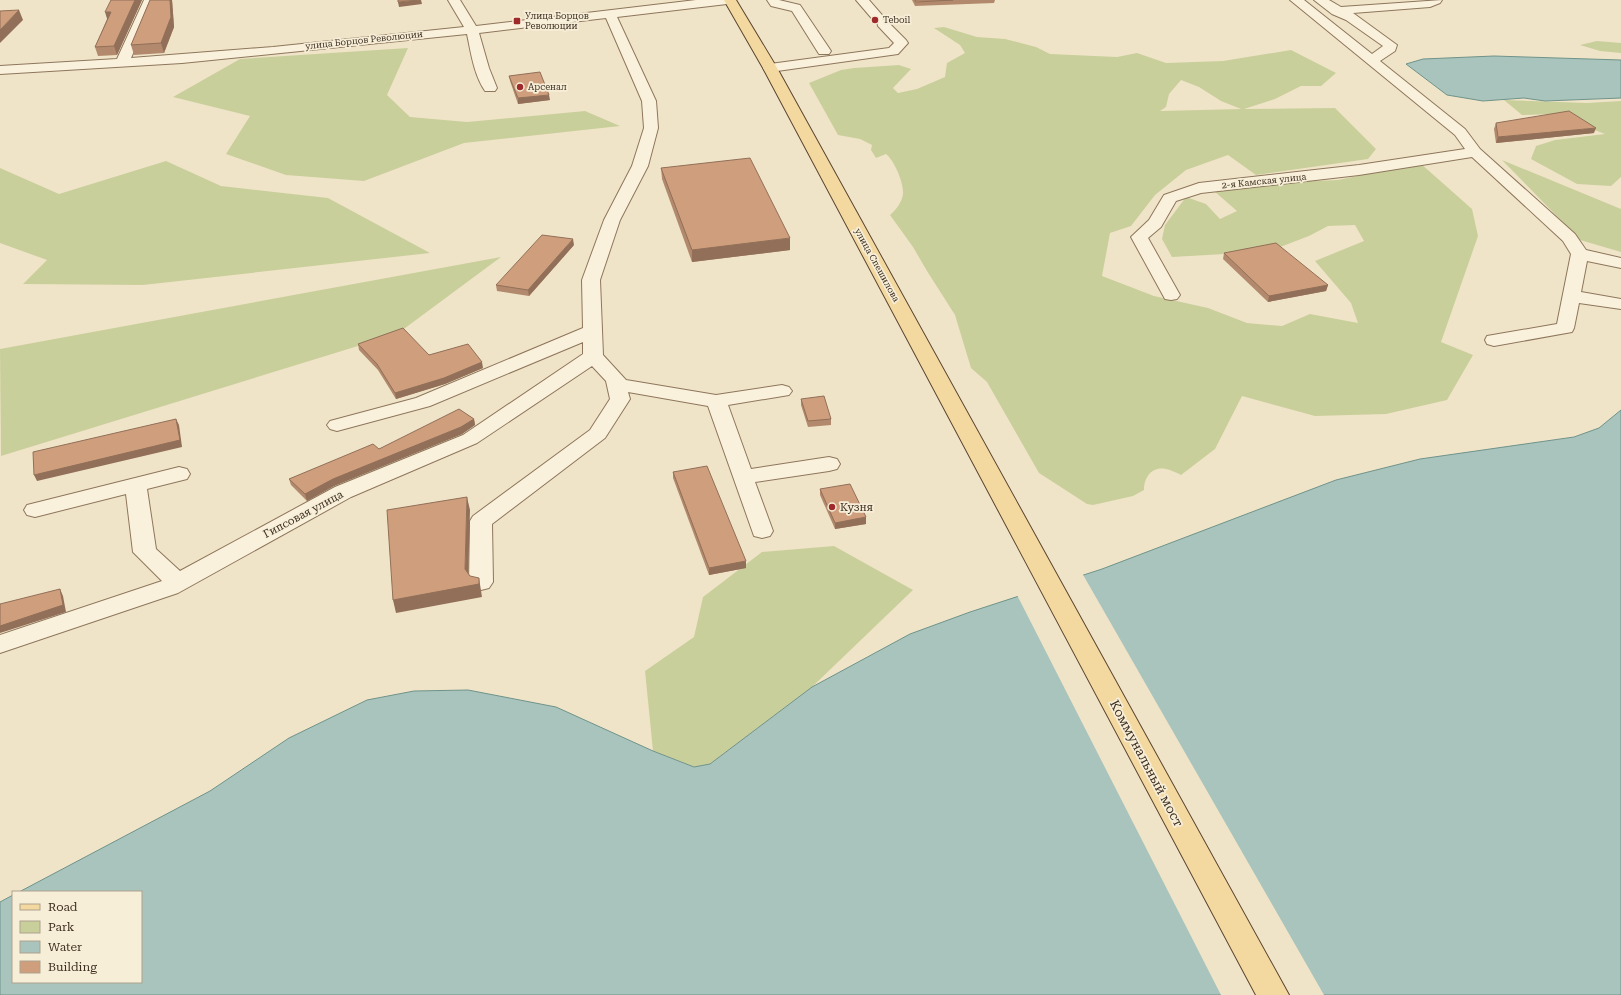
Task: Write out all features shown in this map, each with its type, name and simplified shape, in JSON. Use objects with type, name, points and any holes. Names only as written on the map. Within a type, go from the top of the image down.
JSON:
[{"type":"main road","name":"улица Спешилова","points":[[730,0],[770,68],[1022,531]]},
{"type":"main road","name":"Коммунальный мост","points":[[1022,531],[1273,995]]},
{"type":"street","points":[[122,63],[150,0]]},
{"type":"street","points":[[454,0],[472,29],[482,68],[490,88]]},
{"type":"street","name":"улица Борцов Революции","points":[[0,70],[122,63],[353,42],[727,0]]},
{"type":"street","points":[[773,0],[775,3],[796,8],[824,51]]},
{"type":"street","points":[[770,68],[893,51],[902,43],[862,0]]},
{"type":"street","points":[[1296,0],[1371,61],[1443,116],[1460,132],[1475,152],[1569,238],[1580,254],[1621,263]]},
{"type":"street","points":[[1320,0],[1350,17],[1390,45],[1388,50],[1371,61]]},
{"type":"street","points":[[1336,10],[1379,3],[1430,1]]},
{"type":"street","points":[[481,582],[481,521],[598,434],[620,399],[616,380],[593,356],[591,280],[612,220],[640,166],[651,128],[649,101],[610,14]]},
{"type":"street","name":"2-я Камская улица","points":[[1171,295],[1139,236],[1155,223],[1170,198],[1199,188],[1359,170],[1475,152]]},
{"type":"street","points":[[1494,340],[1564,328],[1580,254]]},
{"type":"street","points":[[1571,296],[1621,304]]},
{"type":"street","points":[[337,425],[423,402],[593,331]]},
{"type":"street","name":"Гипсовая улица","points":[[0,644],[170,587],[343,492],[470,439],[593,356]]},
{"type":"street","points":[[617,384],[716,401],[782,391]]},
{"type":"street","points":[[716,401],[762,531]]},
{"type":"street","points":[[743,477],[829,464]]},
{"type":"street","points":[[35,510],[179,474]]},
{"type":"street","points":[[136,485],[146,552],[178,583]]},
{"type":"green space","points":[[944,27],[977,37],[1005,39],[1036,47],[1050,54],[1117,57],[1137,53],[1166,63],[1223,61],[1291,50],[1336,73],[1321,86],[1301,86],[1275,99],[1244,109],[1335,108],[1376,149],[1368,159],[1256,175],[1228,155],[1186,170],[1155,195],[1131,226],[1110,233],[1102,276],[1154,296],[1208,308],[1247,323],[1282,326],[1310,314],[1358,323],[1351,303],[1315,261],[1364,241],[1355,225],[1328,226],[1309,236],[1275,249],[1172,257],[1162,239],[1165,225],[1186,197],[1206,204],[1220,219],[1237,211],[1214,191],[1265,183],[1338,180],[1420,163],[1472,209],[1478,236],[1441,342],[1473,355],[1447,400],[1386,414],[1315,416],[1242,396],[1215,449],[1181,475],[1166,469],[1157,469],[1147,477],[1144,490],[1133,496],[1093,505],[1087,504],[1039,473],[987,382],[971,368],[955,315],[913,247],[890,215],[898,206],[903,194],[902,184],[895,166],[886,154],[876,158],[871,150],[872,145],[860,139],[838,135],[809,83],[841,70],[899,65],[911,69],[893,88],[898,93],[917,89],[945,77],[947,63],[965,53],[960,45],[934,28]],"holes":[[[1181,80],[1199,87],[1221,101],[1241,109],[1160,111],[1166,107],[1169,94]]]},
{"type":"green space","points":[[1597,41],[1621,43],[1621,53],[1600,51],[1580,45]]},
{"type":"green space","points":[[408,48],[387,95],[410,117],[467,122],[585,111],[620,126],[464,143],[364,181],[286,175],[226,154],[250,116],[173,97],[240,59]]},
{"type":"green space","points":[[1504,100],[1587,103],[1621,101],[1621,177],[1611,186],[1577,184],[1531,159],[1536,146],[1555,140],[1605,134],[1554,114],[1522,115]]},
{"type":"green space","points":[[1502,160],[1621,209],[1621,252],[1580,240]]},
{"type":"green space","points":[[166,161],[221,186],[328,198],[430,253],[143,285],[23,284],[47,260],[0,243],[0,168],[59,194]]},
{"type":"green space","points":[[501,257],[397,334],[1,456],[0,349]]},
{"type":"green space","points":[[834,546],[913,590],[812,687],[710,764],[694,767],[653,751],[645,671],[694,637],[703,597],[762,552]]},
{"type":"water","points":[[1494,56],[1621,60],[1621,98],[1545,101],[1524,98],[1483,101],[1447,95],[1406,64],[1423,59]]},
{"type":"water","points":[[1621,410],[1621,995],[0,995],[0,902],[12,896],[12,983],[142,983],[142,891],[21,891],[210,791],[289,738],[367,700],[414,691],[468,690],[556,707],[653,751],[694,767],[710,764],[812,687],[910,634],[970,612],[1102,569],[1336,480],[1420,459],[1574,437],[1599,428]]},
{"type":"pier","points":[[1082,573],[1324,995],[1221,995],[1017,595]]},
{"type":"building","points":[[111,0],[135,0],[114,46],[95,47],[111,12],[105,12]]},
{"type":"building","points":[[150,0],[170,0],[171,17],[161,43],[131,45]]},
{"type":"building","points":[[398,0],[420,0],[398,2]]},
{"type":"building","points":[[915,0],[953,0],[916,2]]},
{"type":"building","points":[[19,10],[0,30],[0,11]]},
{"type":"building","points":[[540,72],[549,95],[518,98],[509,76]]},
{"type":"building","points":[[1569,111],[1596,128],[1498,137],[1496,123]]},
{"type":"building","points":[[750,158],[790,238],[692,250],[661,168]]},
{"type":"building","points":[[542,235],[573,239],[528,290],[496,285]]},
{"type":"building","points":[[1276,243],[1328,285],[1269,296],[1224,253]]},
{"type":"building","points":[[403,328],[429,355],[468,344],[482,362],[444,378],[395,393],[377,364],[358,344]]},
{"type":"building","points":[[824,396],[831,419],[808,421],[801,399]]},
{"type":"building","points":[[459,409],[474,419],[461,427],[333,479],[305,494],[289,479],[373,444],[379,449]]},
{"type":"building","points":[[176,419],[180,440],[34,475],[33,452]]},
{"type":"building","points":[[707,466],[746,561],[709,568],[673,472]]},
{"type":"building","points":[[850,484],[866,517],[835,523],[820,489]]},
{"type":"building","points":[[467,497],[465,569],[470,576],[479,578],[479,584],[393,600],[387,510]]},
{"type":"building","points":[[60,589],[63,605],[0,626],[0,604]]},
{"type":"place","name":"Teboil","points":[[875,20]]},
{"type":"place","name":"Улица Борцов Революции","points":[[517,21]]},
{"type":"place","name":"Арсенал","points":[[520,87]]},
{"type":"place","name":"Кузня","points":[[832,507]]}]
